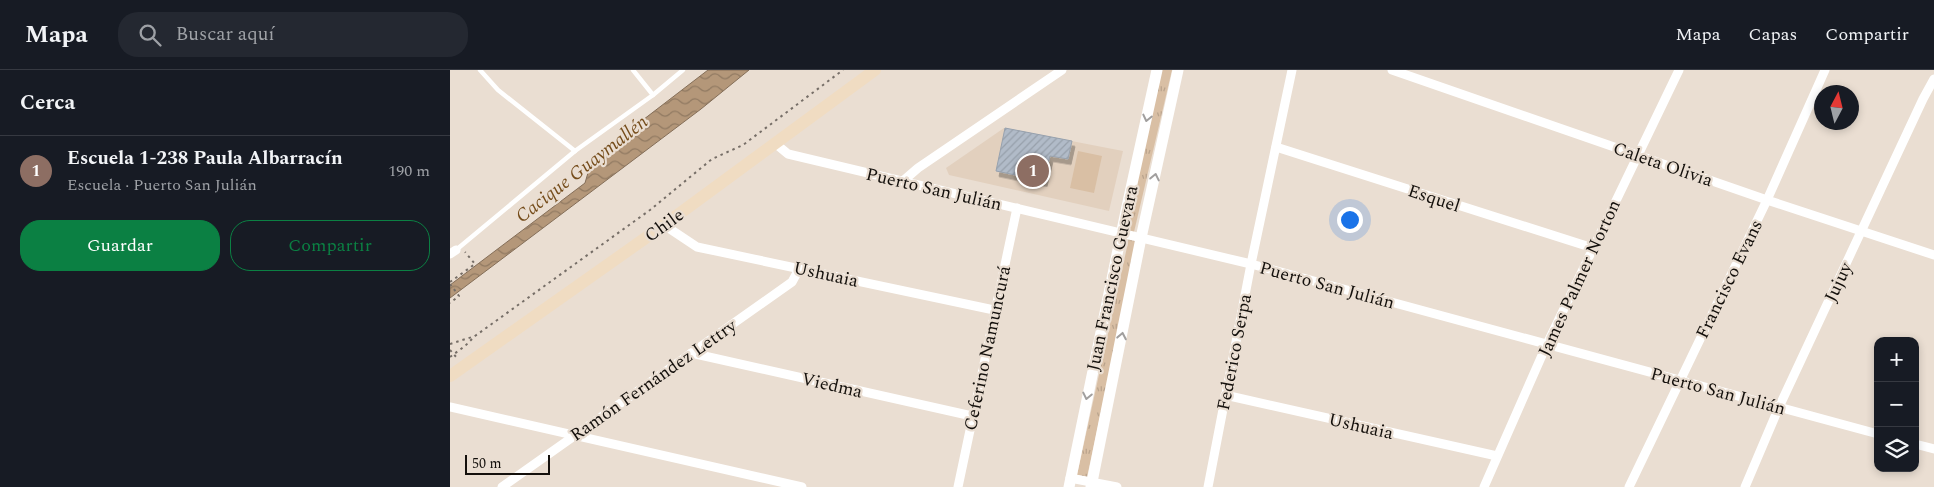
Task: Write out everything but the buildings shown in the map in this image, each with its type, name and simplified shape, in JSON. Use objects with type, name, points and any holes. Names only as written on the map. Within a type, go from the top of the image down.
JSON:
[{"type":"main road","name":"Chile","points":[[450,376],[664,225],[875,70]]},
{"type":"street","points":[[904,181],[918,168],[1062,70]]},
{"type":"street","name":"Juan Francisco Guevara","points":[[1070,482],[1158,70]]},
{"type":"street","name":"Juan Francisco Guevara","points":[[1092,484],[1178,70]]},
{"type":"street","name":"Federico Serpa","points":[[1208,487],[1251,264],[1292,70]]},
{"type":"street","name":"Caleta Olivia","points":[[1392,70],[1767,200],[1934,255]]},
{"type":"street","name":"James Palmer Norton","points":[[1484,487],[1547,344],[1679,70]]},
{"type":"street","name":"Francisco Evans","points":[[1629,487],[1767,200],[1825,70]]},
{"type":"street","name":"Jujuy","points":[[1745,487],[1779,408],[1934,78]]},
{"type":"street","name":"Puerto San Julián","points":[[776,144],[788,154],[1251,264],[1874,433]]},
{"type":"street","name":"Esquel","points":[[1276,147],[1593,248]]},
{"type":"street","name":"Ceferino Namuncurá","points":[[958,487],[1017,208]]},
{"type":"street","name":"Ushuaia","points":[[664,225],[697,246],[994,310]]},
{"type":"street","name":"Ramón Fernández Lettry","points":[[502,487],[792,282],[799,269]]},
{"type":"street","name":"Viedma","points":[[691,353],[972,416]]},
{"type":"street","name":"Ushuaia","points":[[1225,395],[1497,456]]},
{"type":"street","points":[[450,407],[802,487]]},
{"type":"street","points":[[1919,445],[1934,449]]},
{"type":"street","points":[[1070,482],[1117,487]]},
{"type":"lane","points":[[480,70],[498,90],[575,151]]},
{"type":"lane","points":[[633,70],[653,95]]},
{"type":"lane","points":[[454,250],[575,151],[653,95],[683,70]]},
{"type":"path","points":[[450,357],[465,346],[474,336],[650,210],[712,159],[743,144],[843,70]]},
{"type":"path","points":[[450,303],[459,296],[450,284],[475,264],[454,250]]},
{"type":"path","points":[[450,344],[474,336]]},
{"type":"shaded area","points":[[1004,128],[1123,151],[1109,211],[949,175],[946,168]]},
{"type":"green space","points":[[1159,70],[1172,70],[1134,232],[1123,231]]},
{"type":"green space","points":[[1078,151],[1102,156],[1094,193],[1070,188]]},
{"type":"green space","points":[[1129,238],[1138,240],[1087,477],[1077,475]]},
{"type":"water","points":[[708,70],[749,70],[701,109],[450,298],[450,285],[585,183],[592,159]]},
{"type":"place","name":"Escuela 1-238 Paula Albarracín","points":[[1033,171]]},
{"type":"water label","name":"Cacique Guaymallén","points":[[581,168]]}]
